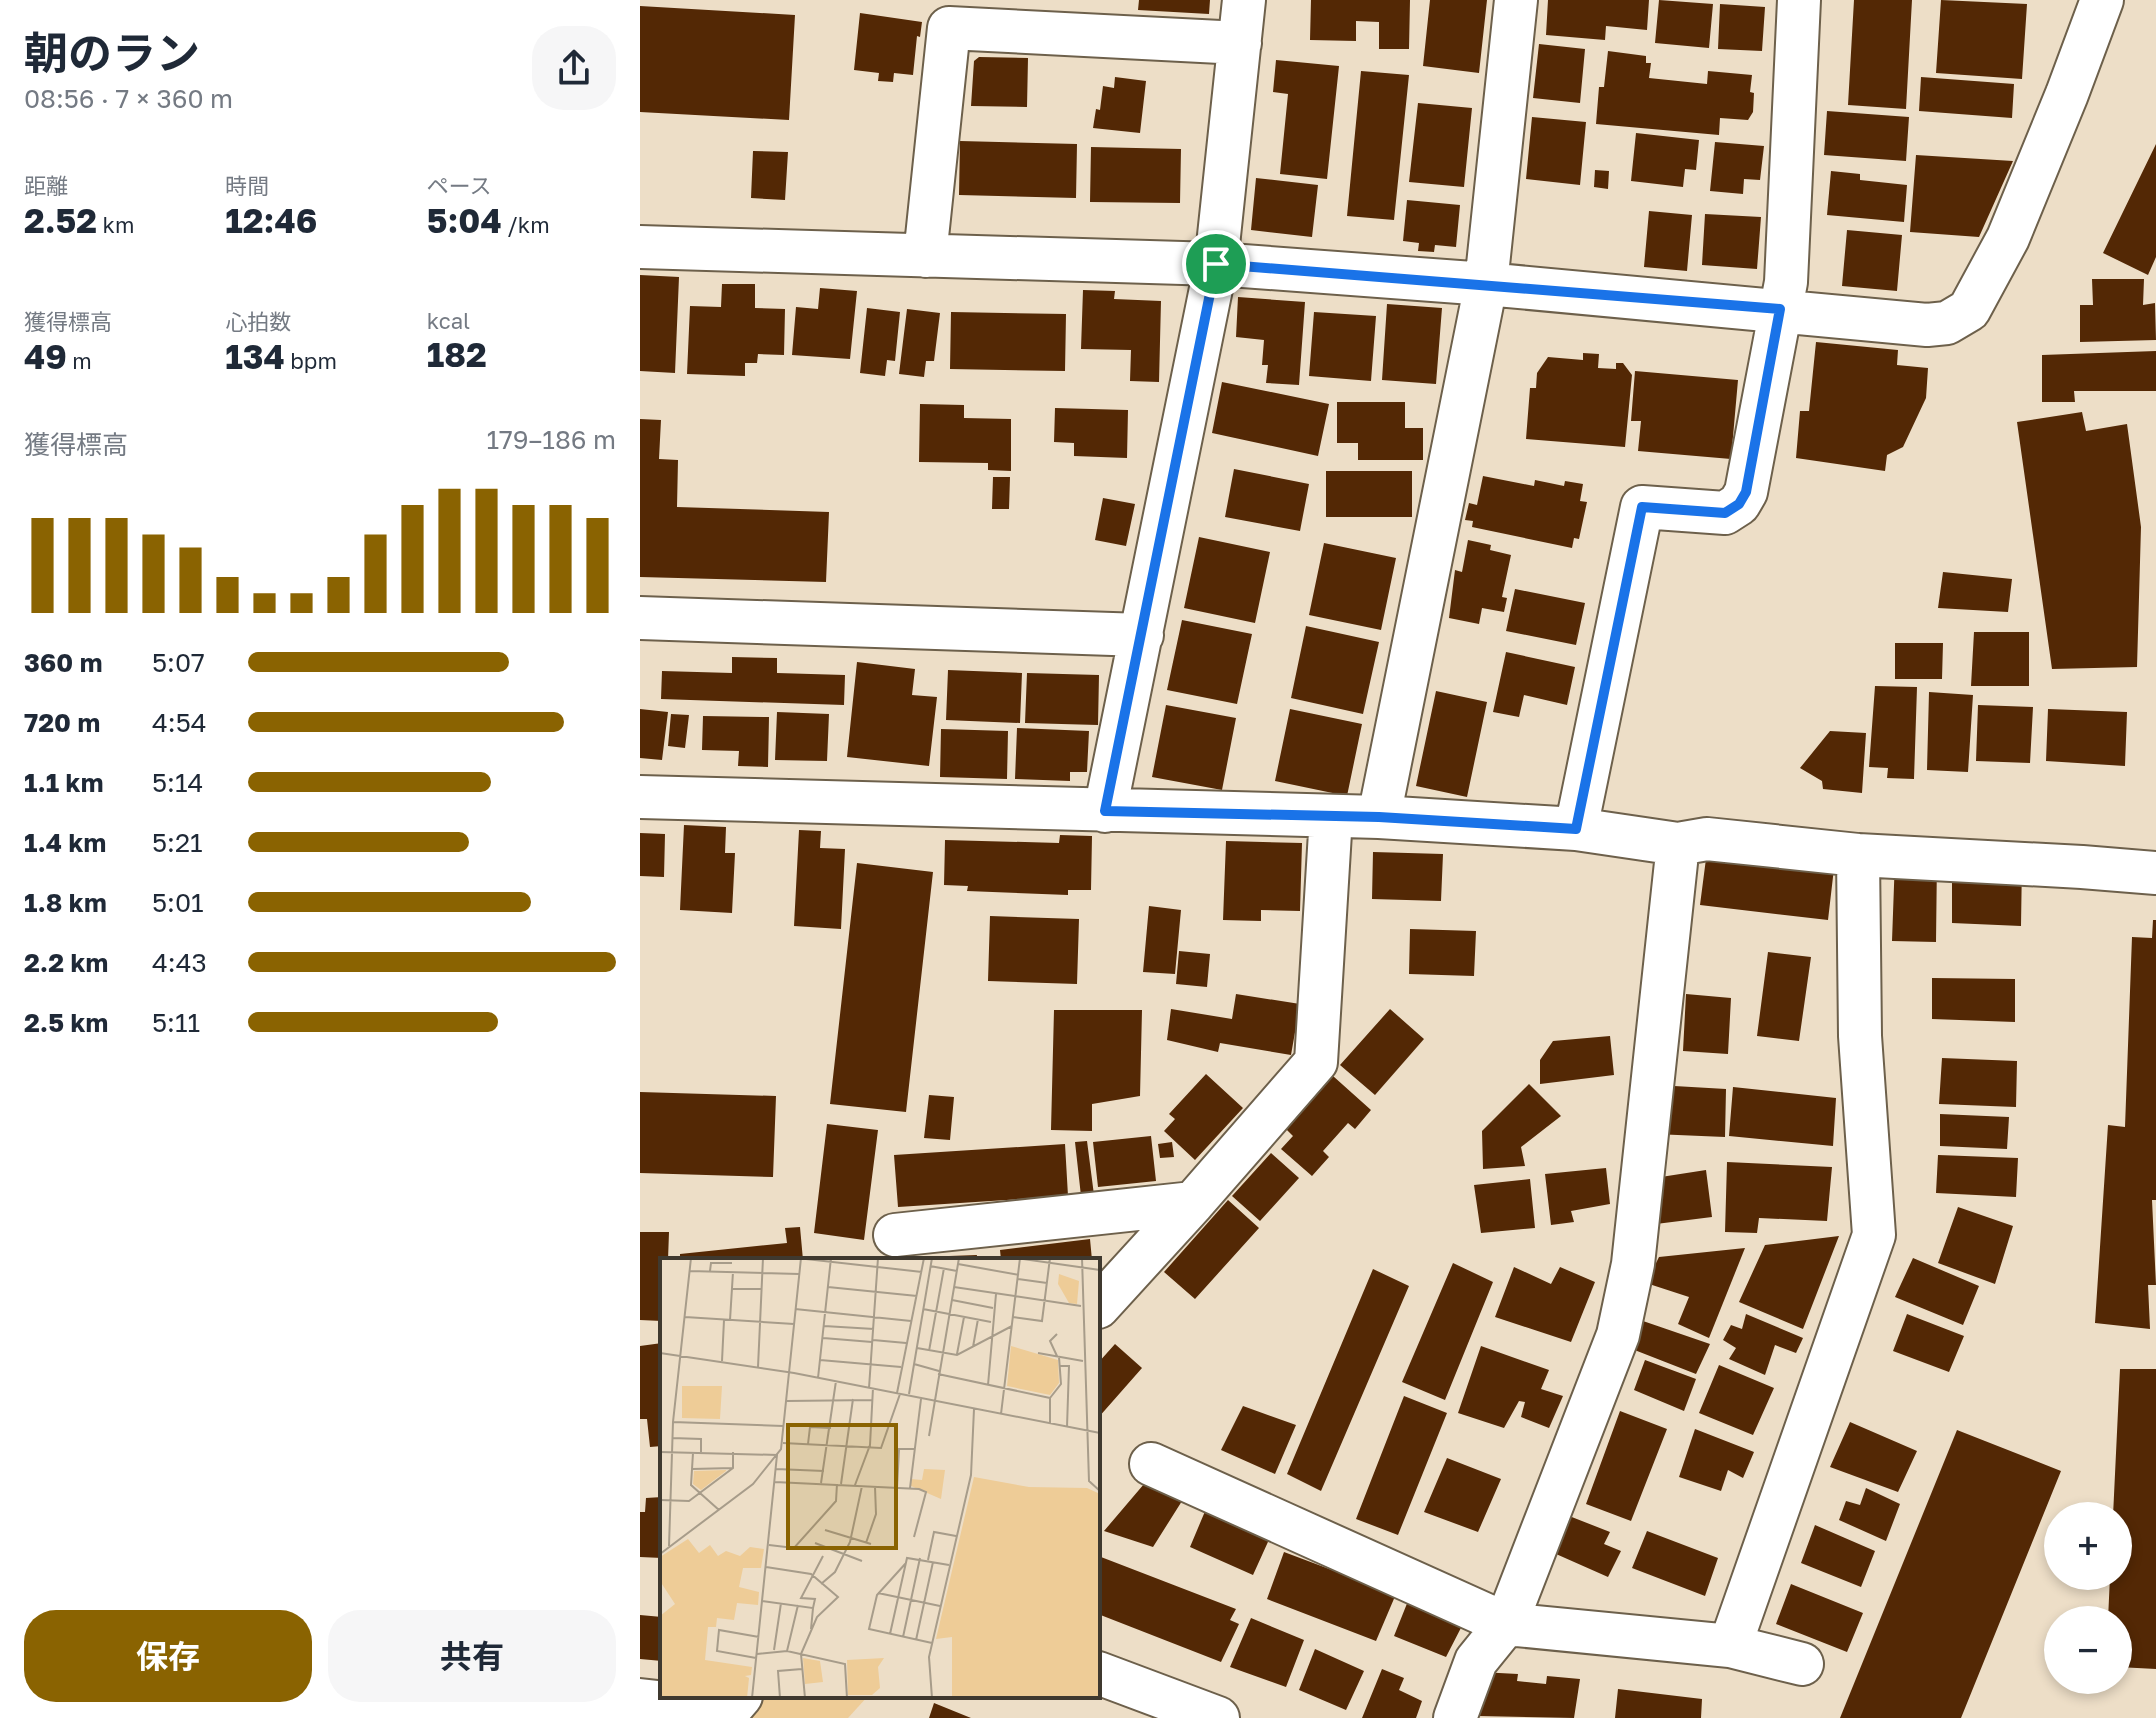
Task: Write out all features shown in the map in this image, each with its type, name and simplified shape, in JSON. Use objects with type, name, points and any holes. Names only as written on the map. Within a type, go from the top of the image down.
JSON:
[{"type":"street","points":[[1105,811],[1216,264],[1244,0]]},
{"type":"street","points":[[1379,817],[1486,284],[1516,0]]},
{"type":"street","points":[[1576,829],[1642,507],[1725,513],[1739,504],[1746,492],[1786,282],[1799,0]]},
{"type":"street","points":[[640,247],[1216,264],[1780,309],[1927,325],[1947,323],[1969,310],[2008,238],[2102,0]]},
{"type":"street","points":[[925,256],[949,28],[1240,43]]},
{"type":"street","points":[[640,618],[1142,635]]},
{"type":"street","points":[[640,797],[1379,817],[1576,829],[1678,844],[1707,839],[1858,855],[2156,873]]},
{"type":"street","points":[[1100,1305],[1316,1062],[1331,816]]},
{"type":"street","points":[[1455,1718],[1476,1661],[1506,1624],[1618,1335],[1633,1264],[1678,844]]},
{"type":"street","points":[[1730,1646],[1874,1235],[1860,1036],[1858,855]]},
{"type":"street","points":[[895,1235],[1193,1203]]},
{"type":"street","points":[[1151,1464],[1506,1624],[1730,1646],[1802,1664]]},
{"type":"street","points":[[1100,1674],[1218,1718]]},
{"type":"street","points":[[640,1700],[729,1710],[739,1698]]},
{"type":"shaded area","points":[[762,1698],[866,1698],[848,1718],[745,1718]]},
{"type":"building","points":[[1139,0],[1210,0],[1209,14],[1138,10]]},
{"type":"building","points":[[1311,0],[1410,0],[1409,49],[1379,49],[1379,22],[1356,21],[1356,41],[1310,40]]},
{"type":"building","points":[[1430,0],[1487,0],[1479,73],[1423,66]]},
{"type":"building","points":[[1548,0],[1649,0],[1647,30],[1606,26],[1605,40],[1546,35]]},
{"type":"building","points":[[1659,0],[1713,4],[1709,48],[1655,43]]},
{"type":"building","points":[[1854,0],[1912,0],[1906,109],[1848,105]]},
{"type":"building","points":[[1941,0],[2027,4],[2022,79],[1936,73]]},
{"type":"building","points":[[1720,4],[1765,7],[1762,51],[1718,49]]},
{"type":"building","points":[[640,6],[795,15],[789,120],[640,112]]},
{"type":"building","points":[[860,13],[922,22],[920,37],[917,36],[913,75],[894,73],[893,82],[878,81],[879,73],[854,70]]},
{"type":"building","points":[[1539,44],[1585,49],[1580,103],[1533,98]]},
{"type":"building","points":[[1608,51],[1646,56],[1646,63],[1651,63],[1649,78],[1707,84],[1708,71],[1752,75],[1750,92],[1754,93],[1753,112],[1748,120],[1720,118],[1719,135],[1596,124],[1599,87],[1604,87]]},
{"type":"building","points":[[979,57],[1028,58],[1027,107],[971,106],[974,61]]},
{"type":"building","points":[[1276,60],[1339,66],[1327,179],[1280,174],[1288,94],[1273,92]]},
{"type":"building","points":[[1361,71],[1409,75],[1394,220],[1347,216]]},
{"type":"building","points":[[1115,77],[1146,81],[1140,133],[1093,128],[1096,109],[1100,110],[1103,86],[1114,88]]},
{"type":"building","points":[[1921,77],[2014,84],[2012,118],[1919,111]]},
{"type":"building","points":[[1418,103],[1472,108],[1464,187],[1409,182]]},
{"type":"building","points":[[1827,111],[1909,117],[1906,161],[1824,155]]},
{"type":"building","points":[[1532,117],[1586,122],[1580,185],[1526,179]]},
{"type":"building","points":[[1636,133],[1699,140],[1696,170],[1685,169],[1683,187],[1631,181]]},
{"type":"building","points":[[960,141],[1077,144],[1076,198],[959,195]]},
{"type":"building","points":[[1715,142],[1764,146],[1760,180],[1744,179],[1743,194],[1710,191]]},
{"type":"building","points":[[2156,144],[2156,257],[2148,275],[2103,253]]},
{"type":"building","points":[[1091,147],[1181,149],[1180,203],[1090,202]]},
{"type":"building","points":[[753,151],[788,152],[785,200],[751,198]]},
{"type":"building","points":[[1916,155],[2013,161],[1979,237],[1910,232]]},
{"type":"building","points":[[1595,170],[1609,171],[1608,189],[1594,187]]},
{"type":"building","points":[[1831,171],[1860,174],[1860,180],[1907,185],[1904,222],[1827,215]]},
{"type":"building","points":[[1256,178],[1318,185],[1312,237],[1251,230]]},
{"type":"building","points":[[1407,200],[1460,205],[1456,247],[1435,245],[1434,252],[1418,251],[1419,243],[1403,241]]},
{"type":"building","points":[[1649,211],[1692,215],[1687,271],[1644,267]]},
{"type":"building","points":[[1705,214],[1761,217],[1757,269],[1702,265]]},
{"type":"building","points":[[1847,230],[1902,235],[1897,291],[1842,286]]},
{"type":"building","points":[[640,275],[679,277],[675,373],[640,371]]},
{"type":"building","points":[[2092,279],[2144,279],[2143,305],[2155,303],[2156,340],[2080,342],[2080,305],[2093,305]]},
{"type":"building","points":[[722,284],[755,284],[755,308],[785,309],[784,355],[758,354],[757,363],[745,363],[745,376],[687,374],[690,306],[721,307]]},
{"type":"building","points":[[820,288],[857,291],[850,359],[792,355],[796,307],[818,309]]},
{"type":"building","points":[[1083,290],[1115,291],[1114,299],[1161,301],[1159,382],[1130,381],[1131,350],[1081,349]]},
{"type":"building","points":[[1238,297],[1305,302],[1299,385],[1266,383],[1268,365],[1262,365],[1264,340],[1236,337]]},
{"type":"building","points":[[1387,304],[1442,308],[1436,384],[1382,380]]},
{"type":"building","points":[[867,308],[900,312],[895,361],[887,360],[885,376],[860,373]]},
{"type":"building","points":[[907,309],[940,313],[934,361],[926,361],[924,377],[899,374]]},
{"type":"building","points":[[951,312],[1066,314],[1065,371],[950,369]]},
{"type":"building","points":[[1314,312],[1376,316],[1371,381],[1309,376]]},
{"type":"building","points":[[1816,342],[1898,350],[1897,365],[1928,368],[1926,398],[1903,447],[1887,455],[1885,471],[1796,458],[1800,411],[1809,411]]},
{"type":"building","points":[[2156,351],[2156,391],[2074,391],[2075,402],[2042,402],[2042,355]]},
{"type":"building","points":[[1583,353],[1599,354],[1598,368],[1616,369],[1616,363],[1623,363],[1632,375],[1625,447],[1526,439],[1530,388],[1536,388],[1537,373],[1548,357],[1583,360]]},
{"type":"building","points":[[1635,371],[1738,380],[1731,459],[1638,451],[1641,421],[1631,421]]},
{"type":"building","points":[[1222,382],[1329,404],[1318,456],[1212,433]]},
{"type":"building","points":[[1337,402],[1405,402],[1405,428],[1423,428],[1423,460],[1358,460],[1358,443],[1337,443]]},
{"type":"building","points":[[920,404],[964,405],[964,418],[1011,419],[1011,471],[988,470],[988,463],[919,462]]},
{"type":"building","points":[[1055,408],[1128,410],[1127,458],[1074,456],[1074,443],[1054,442]]},
{"type":"building","points":[[2082,412],[2086,431],[2127,424],[2141,527],[2137,667],[2052,669],[2017,422]]},
{"type":"building","points":[[640,419],[661,420],[659,459],[678,460],[677,507],[829,512],[826,582],[640,577]]},
{"type":"building","points":[[1234,469],[1309,484],[1300,531],[1225,517]]},
{"type":"building","points":[[1326,471],[1412,471],[1412,517],[1326,517]]},
{"type":"building","points":[[1483,476],[1534,486],[1535,480],[1564,486],[1565,481],[1583,484],[1580,501],[1587,502],[1579,539],[1574,538],[1572,548],[1472,527],[1473,521],[1465,520],[1469,503],[1477,505]]},
{"type":"building","points":[[993,477],[1010,477],[1009,509],[992,509]]},
{"type":"building","points":[[1103,498],[1135,504],[1126,546],[1095,540]]},
{"type":"building","points":[[1199,537],[1270,552],[1255,623],[1184,608]]},
{"type":"building","points":[[1468,540],[1491,545],[1490,550],[1511,555],[1502,597],[1507,598],[1504,612],[1482,608],[1479,624],[1449,618],[1455,570],[1462,572]]},
{"type":"building","points":[[1324,543],[1396,558],[1381,630],[1309,615]]},
{"type":"building","points":[[1943,572],[2012,579],[2008,612],[1938,608]]},
{"type":"building","points":[[1515,589],[1585,603],[1576,645],[1506,631]]},
{"type":"building","points":[[1182,620],[1252,634],[1237,704],[1167,690]]},
{"type":"building","points":[[1306,626],[1379,642],[1363,714],[1291,698]]},
{"type":"building","points":[[1974,632],[2029,632],[2029,686],[1971,686]]},
{"type":"building","points":[[1895,643],[1943,643],[1942,679],[1895,679]]},
{"type":"building","points":[[1506,652],[1575,667],[1567,705],[1524,695],[1519,717],[1493,712]]},
{"type":"building","points":[[732,657],[777,658],[777,673],[845,675],[844,705],[661,699],[662,671],[732,673]]},
{"type":"building","points":[[857,662],[915,669],[912,695],[937,697],[929,766],[847,757]]},
{"type":"building","points":[[948,670],[1022,673],[1020,723],[946,720]]},
{"type":"building","points":[[1027,673],[1099,675],[1098,725],[1025,723]]},
{"type":"building","points":[[1875,686],[1917,687],[1914,779],[1887,778],[1888,768],[1869,767]]},
{"type":"building","points":[[1436,691],[1487,702],[1467,797],[1416,786]]},
{"type":"building","points":[[1929,692],[1973,695],[1968,772],[1927,770]]},
{"type":"building","points":[[1166,705],[1236,718],[1222,790],[1152,777]]},
{"type":"building","points":[[1978,705],[2033,707],[2030,763],[1976,761]]},
{"type":"building","points":[[640,709],[668,712],[662,760],[640,758]]},
{"type":"building","points":[[1290,709],[1362,724],[1347,796],[1275,781]]},
{"type":"building","points":[[2048,709],[2127,712],[2125,766],[2046,761]]},
{"type":"building","points":[[777,712],[829,714],[827,761],[775,760]]},
{"type":"building","points":[[671,714],[689,715],[685,748],[668,746]]},
{"type":"building","points":[[703,716],[769,717],[768,767],[738,766],[739,751],[702,750]]},
{"type":"building","points":[[1017,728],[1089,731],[1087,772],[1070,772],[1070,781],[1015,779]]},
{"type":"building","points":[[941,729],[1008,731],[1007,779],[940,777]]},
{"type":"building","points":[[1830,731],[1866,733],[1862,793],[1823,789],[1822,781],[1800,768]]},
{"type":"building","points":[[684,825],[726,827],[725,853],[735,853],[732,913],[680,910]]},
{"type":"building","points":[[799,830],[821,831],[820,848],[845,849],[841,929],[794,926]]},
{"type":"building","points":[[640,833],[665,834],[664,877],[640,876]]},
{"type":"building","points":[[1060,835],[1092,836],[1091,890],[1068,890],[1068,895],[967,891],[968,886],[944,885],[945,840],[1059,843]]},
{"type":"building","points":[[1226,841],[1302,843],[1300,911],[1261,910],[1261,921],[1223,920]]},
{"type":"building","points":[[1707,851],[1836,851],[1828,920],[1700,905]]},
{"type":"building","points":[[1373,852],[1443,854],[1441,901],[1372,899]]},
{"type":"building","points":[[1895,858],[1937,858],[1936,942],[1892,941]]},
{"type":"building","points":[[1952,860],[2022,861],[2021,926],[1952,923]]},
{"type":"building","points":[[857,863],[933,872],[906,1112],[830,1104]]},
{"type":"building","points":[[1149,906],[1181,910],[1175,974],[1143,972]]},
{"type":"building","points":[[990,916],[1079,919],[1077,984],[988,981]]},
{"type":"building","points":[[2153,920],[2156,920],[2156,1200],[2152,1200],[2156,1285],[2148,1285],[2150,1329],[2095,1323],[2108,1125],[2125,1127],[2132,937],[2152,938]]},
{"type":"building","points":[[1410,929],[1476,931],[1474,976],[1409,974]]},
{"type":"building","points":[[1179,951],[1210,954],[1207,987],[1176,984]]},
{"type":"building","points":[[1768,952],[1811,957],[1799,1041],[1757,1036]]},
{"type":"building","points":[[1932,978],[2015,979],[2015,1022],[1932,1019]]},
{"type":"building","points":[[1236,994],[1300,1004],[1291,1055],[1220,1043],[1218,1052],[1167,1040],[1171,1009],[1232,1019]]},
{"type":"building","points":[[1686,994],[1731,998],[1728,1054],[1683,1051]]},
{"type":"building","points":[[1390,1009],[1424,1039],[1375,1095],[1340,1065]]},
{"type":"building","points":[[1054,1010],[1142,1010],[1140,1096],[1092,1104],[1092,1131],[1051,1130]]},
{"type":"building","points":[[1610,1036],[1614,1075],[1540,1084],[1540,1060],[1553,1041]]},
{"type":"building","points":[[1942,1058],[2017,1061],[2016,1107],[1939,1104]]},
{"type":"building","points":[[1206,1074],[1243,1108],[1195,1160],[1164,1131],[1175,1119],[1169,1114]]},
{"type":"building","points":[[1333,1076],[1371,1110],[1355,1129],[1348,1123],[1323,1151],[1329,1157],[1312,1176],[1281,1149],[1293,1136],[1286,1129]]},
{"type":"building","points":[[1529,1084],[1561,1116],[1521,1147],[1525,1166],[1483,1169],[1482,1131]]},
{"type":"building","points":[[1657,1085],[1726,1089],[1725,1137],[1654,1134]]},
{"type":"building","points":[[1733,1087],[1836,1098],[1833,1146],[1729,1136]]},
{"type":"building","points":[[640,1092],[776,1096],[773,1177],[640,1173]]},
{"type":"building","points":[[929,1095],[954,1097],[950,1140],[924,1138]]},
{"type":"building","points":[[1940,1114],[2009,1117],[2007,1149],[1940,1146]]},
{"type":"building","points":[[827,1124],[878,1130],[864,1240],[814,1233]]},
{"type":"building","points":[[1151,1136],[1156,1181],[1098,1187],[1093,1142]]},
{"type":"building","points":[[1087,1141],[1094,1195],[1081,1196],[1075,1142]]},
{"type":"building","points":[[1172,1142],[1174,1157],[1160,1158],[1158,1144]]},
{"type":"building","points":[[1065,1144],[1068,1196],[898,1207],[894,1155]]},
{"type":"building","points":[[1271,1153],[1299,1178],[1260,1221],[1232,1196]]},
{"type":"building","points":[[1938,1155],[2018,1158],[2016,1197],[1936,1193]]},
{"type":"building","points":[[1727,1162],[1832,1167],[1827,1221],[1759,1218],[1757,1233],[1725,1232]]},
{"type":"building","points":[[1606,1168],[1610,1204],[1571,1211],[1574,1222],[1551,1225],[1545,1174]]},
{"type":"building","points":[[1706,1170],[1712,1217],[1656,1224],[1648,1179]]},
{"type":"building","points":[[1530,1179],[1535,1228],[1481,1233],[1474,1185]]},
{"type":"building","points":[[1228,1200],[1259,1228],[1195,1299],[1164,1272]]},
{"type":"building","points":[[1958,1207],[2013,1226],[1995,1284],[1938,1263]]},
{"type":"building","points":[[800,1227],[803,1258],[680,1258],[680,1254],[787,1243],[785,1228]]},
{"type":"building","points":[[640,1232],[669,1232],[668,1258],[660,1258],[660,1321],[640,1320]]},
{"type":"building","points":[[1839,1236],[1803,1329],[1739,1302],[1765,1245]]},
{"type":"building","points":[[1090,1239],[1092,1258],[1001,1258],[1000,1250]]},
{"type":"building","points":[[1745,1248],[1709,1338],[1678,1324],[1689,1297],[1646,1283],[1659,1257]]},
{"type":"building","points":[[977,1255],[976,1258],[949,1256]]},
{"type":"building","points":[[1913,1258],[1979,1286],[1963,1325],[1895,1297]]},
{"type":"building","points":[[1453,1263],[1493,1282],[1445,1400],[1402,1382]]},
{"type":"building","points":[[1514,1267],[1551,1284],[1560,1267],[1595,1282],[1571,1342],[1495,1317]]},
{"type":"building","points":[[1373,1269],[1409,1286],[1321,1491],[1287,1474]]},
{"type":"building","points":[[1746,1314],[1803,1338],[1796,1353],[1775,1345],[1765,1375],[1729,1359],[1736,1348],[1723,1340],[1731,1325],[1742,1329]]},
{"type":"building","points":[[1907,1314],[1964,1336],[1949,1372],[1893,1351]]},
{"type":"building","points":[[1643,1321],[1710,1344],[1696,1374],[1632,1349]]},
{"type":"building","points":[[660,1343],[660,1446],[650,1447],[647,1419],[640,1419],[640,1346]]},
{"type":"building","points":[[1115,1344],[1142,1368],[1100,1416],[1100,1361]]},
{"type":"building","points":[[1481,1346],[1549,1370],[1541,1389],[1563,1396],[1549,1428],[1521,1417],[1525,1402],[1519,1401],[1504,1428],[1458,1413]]},
{"type":"building","points":[[1645,1360],[1696,1379],[1684,1411],[1634,1390]]},
{"type":"building","points":[[1719,1365],[1774,1388],[1753,1435],[1699,1413]]},
{"type":"building","points":[[2120,1369],[2156,1369],[2156,1669],[2132,1668],[2132,1606],[2109,1606],[2109,1590],[2132,1590],[2132,1502],[2114,1502]]},
{"type":"building","points":[[1404,1396],[1447,1413],[1398,1535],[1356,1519]]},
{"type":"building","points":[[1243,1406],[1296,1425],[1275,1474],[1221,1450]]},
{"type":"building","points":[[1620,1411],[1667,1429],[1631,1521],[1586,1504]]},
{"type":"building","points":[[1850,1422],[1917,1451],[1898,1492],[1830,1467]]},
{"type":"building","points":[[1695,1429],[1754,1452],[1743,1478],[1728,1470],[1721,1491],[1679,1477]]},
{"type":"building","points":[[1957,1430],[2061,1471],[2048,1502],[2044,1502],[2044,1513],[1961,1718],[1840,1718]]},
{"type":"building","points":[[1447,1458],[1501,1479],[1478,1532],[1424,1512]]},
{"type":"building","points":[[1144,1484],[1182,1501],[1153,1547],[1104,1531]]},
{"type":"building","points":[[1866,1488],[1900,1504],[1886,1541],[1839,1520],[1846,1501],[1860,1505]]},
{"type":"building","points":[[660,1497],[660,1558],[640,1557],[640,1512],[645,1512],[646,1498]]},
{"type":"building","points":[[1206,1509],[1272,1533],[1253,1575],[1190,1547]]},
{"type":"building","points":[[1559,1512],[1610,1532],[1604,1544],[1621,1551],[1608,1577],[1547,1550]]},
{"type":"building","points":[[1815,1525],[1875,1551],[1861,1587],[1801,1563]]},
{"type":"building","points":[[1647,1531],[1718,1558],[1705,1596],[1632,1568]]},
{"type":"building","points":[[1284,1552],[1396,1594],[1376,1641],[1267,1599]]},
{"type":"building","points":[[1100,1559],[1236,1609],[1230,1620],[1239,1624],[1221,1662],[1100,1615]]},
{"type":"building","points":[[1791,1584],[1863,1613],[1847,1652],[1776,1624]]},
{"type":"building","points":[[1410,1596],[1465,1620],[1446,1657],[1394,1636]]},
{"type":"building","points":[[640,1615],[660,1617],[660,1661],[640,1659]]},
{"type":"building","points":[[1251,1618],[1304,1640],[1286,1687],[1230,1667]]},
{"type":"building","points":[[1315,1649],[1364,1671],[1346,1710],[1299,1690]]},
{"type":"building","points":[[1382,1669],[1404,1678],[1399,1690],[1422,1701],[1416,1718],[1362,1718]]},
{"type":"building","points":[[1480,1672],[1518,1674],[1517,1681],[1546,1684],[1547,1676],[1580,1679],[1574,1718],[1478,1716]]},
{"type":"building","points":[[1618,1689],[1702,1699],[1701,1718],[1615,1718]]},
{"type":"building","points":[[934,1703],[971,1718],[929,1718]]},
{"type":"route","points":[[1216,264],[1780,309],[1746,492],[1739,504],[1725,513],[1642,507],[1576,829],[1379,817],[1105,811],[1216,264]]}]
